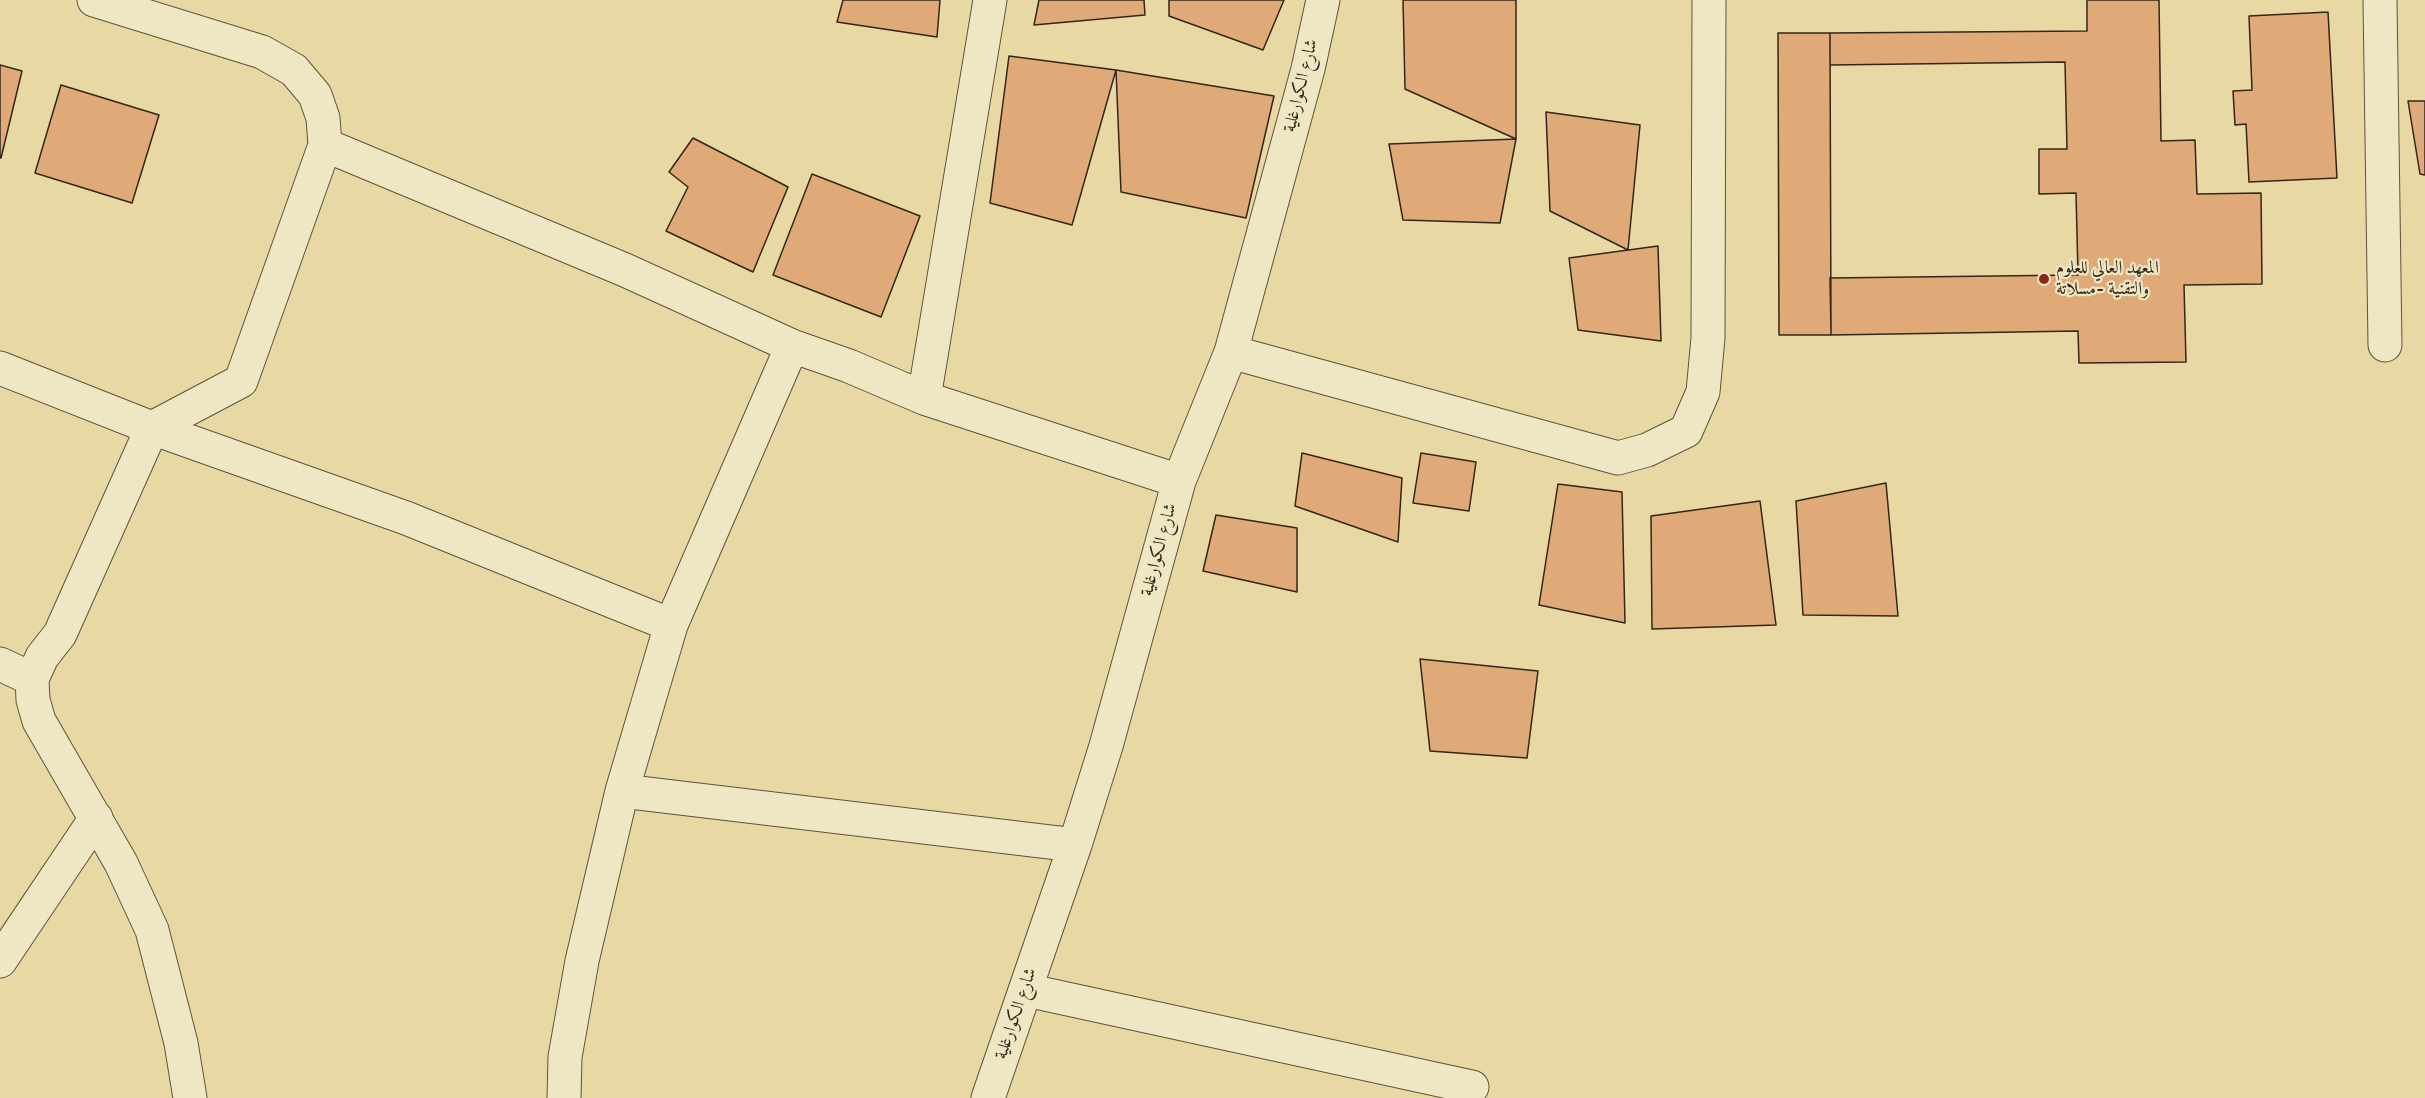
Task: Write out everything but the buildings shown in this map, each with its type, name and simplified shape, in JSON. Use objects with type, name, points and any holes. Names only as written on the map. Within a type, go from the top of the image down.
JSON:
[{"type":"street","points":[[94,0],[262,52],[294,70],[315,95],[323,118],[325,145],[241,381],[152,428],[60,634],[42,657],[32,680],[33,700],[39,721],[138,894],[152,930],[181,1043],[190,1098]]},
{"type":"street","points":[[924,398],[990,0]]},
{"type":"street","name":"شارع الكوارغلية","points":[[988,1098],[1075,845],[1106,746],[1179,481],[1231,352],[1308,69],[1323,0]]},
{"type":"street","points":[[1231,352],[1618,458],[1647,450],[1686,431],[1703,392],[1708,338],[1709,0]]},
{"type":"street","points":[[2380,0],[2385,345]]},
{"type":"street","points":[[325,145],[625,270],[792,346],[849,366],[924,398],[1179,481]]},
{"type":"street","points":[[564,1098],[565,1057],[582,961],[622,791],[671,625],[792,346]]},
{"type":"street","points":[[0,368],[152,428],[406,518],[671,625]]},
{"type":"street","points":[[0,664],[32,680]]},
{"type":"street","points":[[622,791],[1075,845]]},
{"type":"street","points":[[0,962],[96,818]]},
{"type":"street","points":[[1026,990],[1472,1087]]},
{"type":"place","name":"المعهد العالي للعلوم والتقنية -مسلاتة","points":[[2044,279]]}]
